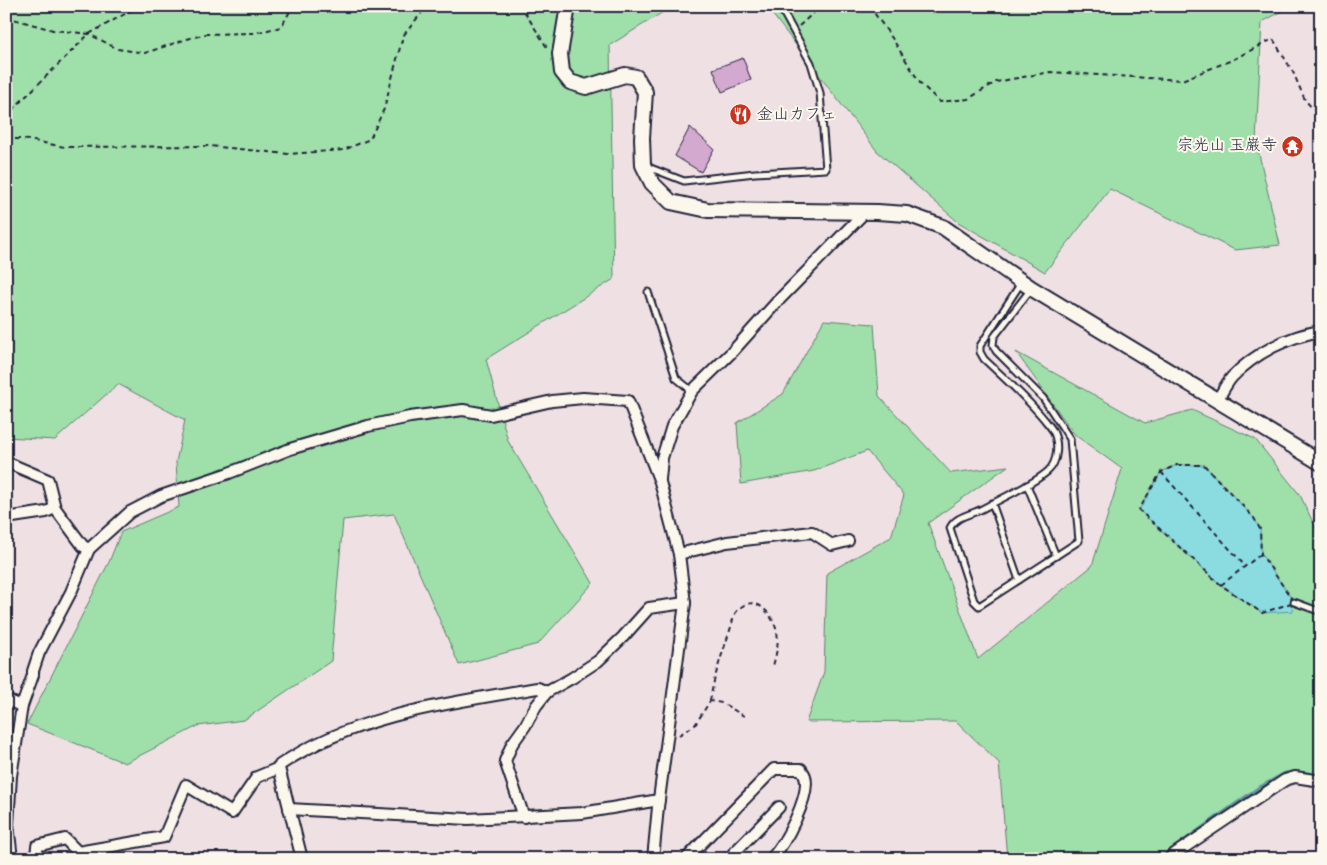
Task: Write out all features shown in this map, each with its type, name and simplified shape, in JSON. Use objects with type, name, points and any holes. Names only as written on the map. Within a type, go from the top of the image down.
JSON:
[{"type":"street","points":[[568,6],[560,54],[562,72],[570,82],[586,87],[625,75],[636,78],[645,92],[642,138],[643,164],[652,183],[671,202],[708,210],[907,214],[943,227],[1027,285],[1321,463]]},
{"type":"street","points":[[660,482],[662,458],[672,426],[692,391],[733,351],[776,303],[865,212]]},
{"type":"street","points":[[1217,400],[1232,378],[1253,360],[1276,346],[1309,333],[1321,331]]},
{"type":"street","points":[[12,859],[8,824],[11,776],[22,706],[39,653],[71,592],[88,549],[130,512],[161,496],[229,473],[290,449],[368,426],[410,417],[463,410],[491,414],[552,401],[583,398],[628,401],[660,482],[679,554],[685,603],[653,859]]},
{"type":"street","points":[[6,462],[48,480],[55,508],[83,546],[88,549]]},
{"type":"street","points":[[6,518],[46,512],[55,508]]},
{"type":"street","points":[[679,554],[727,542],[812,532],[832,545],[848,541]]},
{"type":"street","points":[[524,817],[505,761],[512,744],[536,706],[547,692],[598,661],[649,608],[685,603]]},
{"type":"street","points":[[36,859],[37,846],[66,839],[78,852],[164,837],[186,785],[232,813],[257,777],[279,768],[280,765],[290,758],[320,742],[366,724],[467,700],[538,688],[547,692]]},
{"type":"street","points":[[6,700],[22,706]]},
{"type":"street","points":[[279,768],[302,859]]},
{"type":"street","points":[[686,859],[774,769],[801,769],[805,776],[804,797],[790,833],[771,859]]},
{"type":"street","points":[[1169,859],[1285,780],[1294,777],[1321,781]]},
{"type":"street","points":[[289,809],[468,818],[524,817],[582,813],[660,800]]},
{"type":"street","points":[[728,859],[779,807]]},
{"type":"lane","points":[[643,164],[684,181],[755,173],[826,169],[820,93],[811,63],[783,12]]},
{"type":"lane","points":[[1027,285],[994,337],[993,345],[996,351],[1043,398],[1070,439],[1079,541],[979,606],[974,601],[950,528],[953,522],[1026,484],[1048,471],[1054,464],[1056,442],[1053,432],[1032,404],[984,359],[980,352],[980,346],[1027,285]]},
{"type":"lane","points":[[648,292],[676,378],[692,391]]},
{"type":"lane","points":[[1026,484],[1056,556]]},
{"type":"lane","points":[[992,503],[1019,580]]},
{"type":"lane","points":[[1294,602],[1321,612]]},
{"type":"path","points":[[6,116],[89,34],[139,6]]},
{"type":"path","points":[[6,17],[53,30],[89,34],[118,49],[146,53],[206,34],[254,33],[281,27],[293,6]]},
{"type":"path","points":[[6,139],[22,139],[65,147],[210,146],[288,154],[344,150],[370,139],[384,110],[403,36],[427,6]]},
{"type":"path","points":[[518,6],[524,11],[549,50]]},
{"type":"path","points":[[794,31],[821,6]]},
{"type":"path","points":[[860,6],[870,7],[920,83],[940,102],[968,99],[996,82],[1050,72],[1182,80],[1232,60],[1273,39],[1293,72],[1305,100],[1321,118]]},
{"type":"path","points":[[1177,465],[1204,465],[1254,518],[1260,529],[1261,554],[1294,602],[1262,613],[1221,585],[1139,510],[1161,472],[1177,465]]},
{"type":"path","points":[[1161,472],[1245,566]]},
{"type":"path","points":[[1221,585],[1261,554]]},
{"type":"path","points":[[667,742],[695,725],[710,701],[714,679],[736,611],[746,603],[754,602],[765,610],[772,619],[777,633],[777,652],[773,666]]},
{"type":"path","points":[[710,701],[722,703],[744,716]]},
{"type":"green space","points":[[6,6],[673,6],[610,45],[614,279],[486,359],[508,441],[593,583],[538,644],[459,665],[394,514],[343,520],[331,661],[244,720],[198,726],[125,763],[27,724],[109,562],[121,532],[179,507],[176,462],[185,420],[118,384],[55,440],[6,437]]},
{"type":"green space","points":[[766,6],[1292,6],[1262,22],[1256,141],[1280,245],[1235,250],[1110,189],[1045,272],[958,222],[877,151]]},
{"type":"green space","points":[[824,320],[874,324],[879,396],[951,473],[1008,466],[928,523],[978,659],[1092,566],[1122,469],[1075,435],[1016,352],[1145,423],[1192,410],[1255,439],[1300,495],[1321,539],[1321,776],[1285,773],[1169,851],[1163,859],[1007,859],[999,763],[956,721],[806,722],[824,672],[827,573],[891,537],[904,495],[867,451],[814,471],[741,484],[737,423],[783,394]]},
{"type":"water","points":[[1177,465],[1204,465],[1254,518],[1260,529],[1261,554],[1294,602],[1293,611],[1262,613],[1221,585],[1139,510],[1161,472]]},
{"type":"building","points":[[743,58],[751,80],[722,92],[713,69]]},
{"type":"building","points":[[690,127],[714,149],[701,172],[675,156]]},
{"type":"waterway","points":[[1163,859],[1169,851],[1258,788],[1285,773],[1298,772],[1321,775]]},
{"type":"place","name":"金山カフェ","points":[[741,115]]},
{"type":"place","name":"宗光山 玉巌寺","points":[[1293,146]]}]
